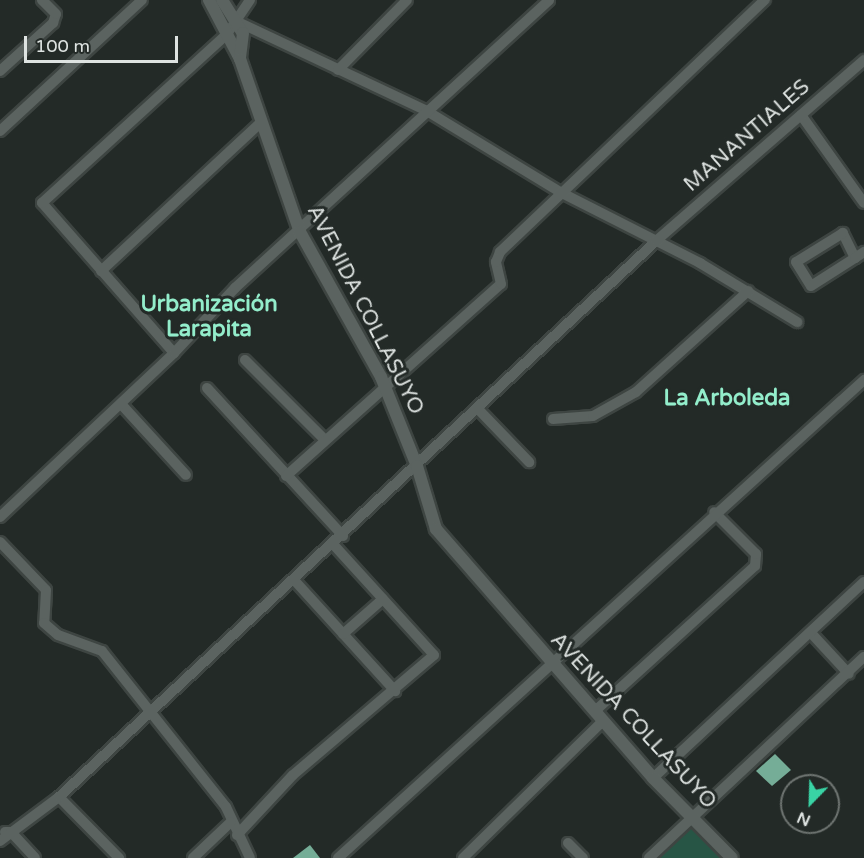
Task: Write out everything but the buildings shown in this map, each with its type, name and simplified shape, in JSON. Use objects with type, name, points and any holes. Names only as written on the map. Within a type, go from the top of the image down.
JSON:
[{"type":"street","points":[[0,71],[53,22],[56,14],[42,0]]},
{"type":"street","points":[[0,131],[142,0]]},
{"type":"street","points":[[209,0],[240,59]]},
{"type":"street","name":"AVENIDA COLLASUYO","points":[[222,0],[238,22],[243,39],[240,59],[260,123],[300,232],[386,388],[417,466],[431,518],[447,546],[653,778],[695,816],[732,858]]},
{"type":"street","points":[[174,353],[42,203],[227,34],[238,22],[250,0]]},
{"type":"street","points":[[338,70],[407,0]]},
{"type":"street","points":[[0,517],[174,353],[235,288],[300,232],[427,111],[549,0]]},
{"type":"street","points":[[286,476],[501,284],[496,262],[500,252],[765,0]]},
{"type":"street","points":[[238,22],[427,111],[562,193],[748,291],[797,322]]},
{"type":"street","name":"MANANTIALES","points":[[0,842],[6,832],[59,797],[334,545],[656,242],[864,60]]},
{"type":"street","points":[[801,115],[864,203]]},
{"type":"street","points":[[101,272],[260,123]]},
{"type":"street","points":[[843,233],[860,255],[811,286],[796,262],[843,233]]},
{"type":"street","points":[[553,418],[593,416],[636,392],[748,291]]},
{"type":"street","points":[[245,360],[325,440]]},
{"type":"street","points":[[338,858],[417,790],[550,661],[864,380]]},
{"type":"street","points":[[207,387],[343,536]]},
{"type":"street","points":[[121,404],[186,476]]},
{"type":"street","points":[[478,409],[529,462]]},
{"type":"street","points":[[463,858],[599,716],[755,566],[756,554],[714,512]]},
{"type":"street","points":[[0,542],[46,590],[44,623],[58,635],[102,651],[226,807],[237,835],[250,858]]},
{"type":"street","points":[[237,835],[293,775],[395,691],[434,655],[334,545]]},
{"type":"street","points":[[295,581],[395,691]]},
{"type":"street","points":[[653,778],[812,634],[864,582]]},
{"type":"street","points":[[343,634],[383,598]]},
{"type":"street","points":[[812,634],[849,674]]},
{"type":"street","points":[[649,858],[849,674],[864,657]]},
{"type":"street","points":[[59,797],[119,858]]},
{"type":"street","points":[[193,858],[231,822]]},
{"type":"street","points":[[6,832],[35,858]]},
{"type":"street","points":[[568,843],[583,858]]},
{"type":"green space","points":[[692,825],[724,858],[652,858]]},
{"type":"district","name":"Urbanización Larapita","points":[[209,316]]},
{"type":"district","name":"La Arboleda","points":[[727,399]]}]
